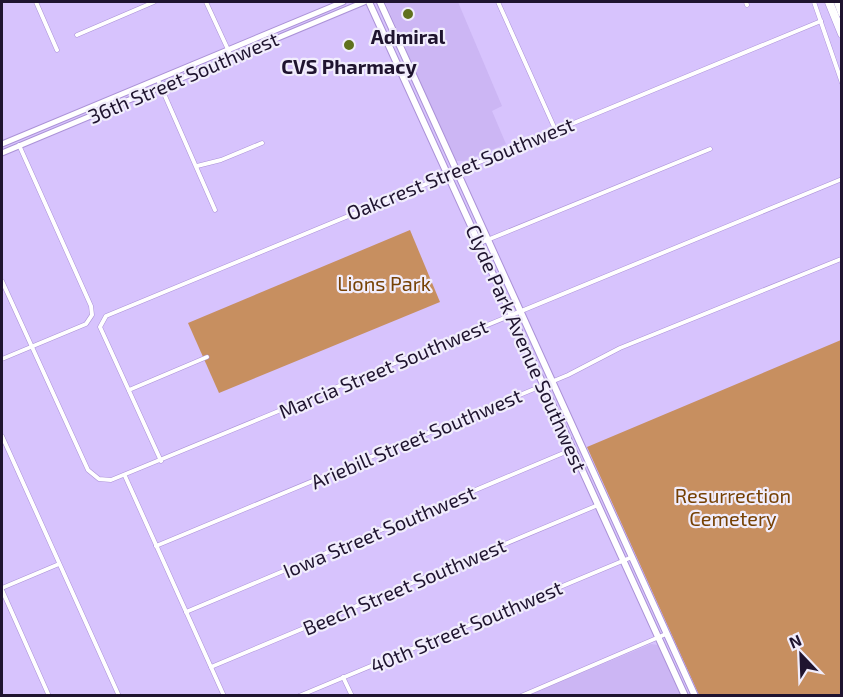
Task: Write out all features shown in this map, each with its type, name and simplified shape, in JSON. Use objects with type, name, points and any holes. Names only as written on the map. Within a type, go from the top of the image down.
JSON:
[{"type":"highway","points":[[829,2],[842,34]]},
{"type":"highway","points":[[838,2],[842,13]]},
{"type":"main road","name":"Clyde Park Avenue Southwest","points":[[369,2],[685,696]]},
{"type":"main road","name":"Clyde Park Avenue Southwest","points":[[380,2],[695,696]]},
{"type":"street","points":[[36,2],[57,50]]},
{"type":"street","points":[[78,35],[154,2]]},
{"type":"street","points":[[206,2],[229,53]]},
{"type":"street","name":"36th Street Southwest","points":[[2,153],[162,87],[229,53],[343,2]]},
{"type":"street","name":"36th Street Southwest","points":[[2,144],[158,80],[364,2]]},
{"type":"street","points":[[498,2],[555,129]]},
{"type":"street","points":[[814,2],[842,83]]},
{"type":"street","name":"Oakcrest Street Southwest","points":[[129,390],[100,327],[102,320],[124,308],[821,21]]},
{"type":"street","points":[[158,80],[215,210]]},
{"type":"street","points":[[196,166],[221,160],[262,143]]},
{"type":"street","points":[[2,359],[90,320],[91,306],[19,146]]},
{"type":"street","points":[[480,243],[710,149]]},
{"type":"street","name":"Marcia Street Southwest","points":[[32,347],[82,460],[90,473],[105,480],[125,476],[842,179]]},
{"type":"street","name":"Ariebill Street Southwest","points":[[156,546],[543,385],[620,348],[841,259]]},
{"type":"street","points":[[2,281],[32,347]]},
{"type":"street","points":[[161,461],[129,390],[207,357]]},
{"type":"street","points":[[2,436],[119,696]]},
{"type":"street","name":"Iowa Street Southwest","points":[[186,612],[573,449]]},
{"type":"street","points":[[125,476],[224,696]]},
{"type":"street","name":"Beech Street Southwest","points":[[211,667],[598,505]]},
{"type":"street","name":"40th Street Southwest","points":[[299,696],[632,557]]},
{"type":"street","points":[[49,696],[2,589],[59,564]]},
{"type":"street","points":[[521,696],[667,634]]},
{"type":"street","points":[[344,677],[352,696]]},
{"type":"shaded area","points":[[385,2],[458,2],[502,106],[492,111],[506,144],[464,161],[455,161]]},
{"type":"shaded area","points":[[651,644],[658,645],[681,695],[528,695]]},
{"type":"green space","name":"Lions Park","points":[[410,230],[440,302],[219,393],[188,323]]},
{"type":"green space","name":"Resurrection Cemetery","points":[[841,340],[841,695],[699,695],[587,447]]},
{"type":"place","name":"Admiral","points":[[408,14]]},
{"type":"place","name":"CVS Pharmacy","points":[[349,45]]}]
